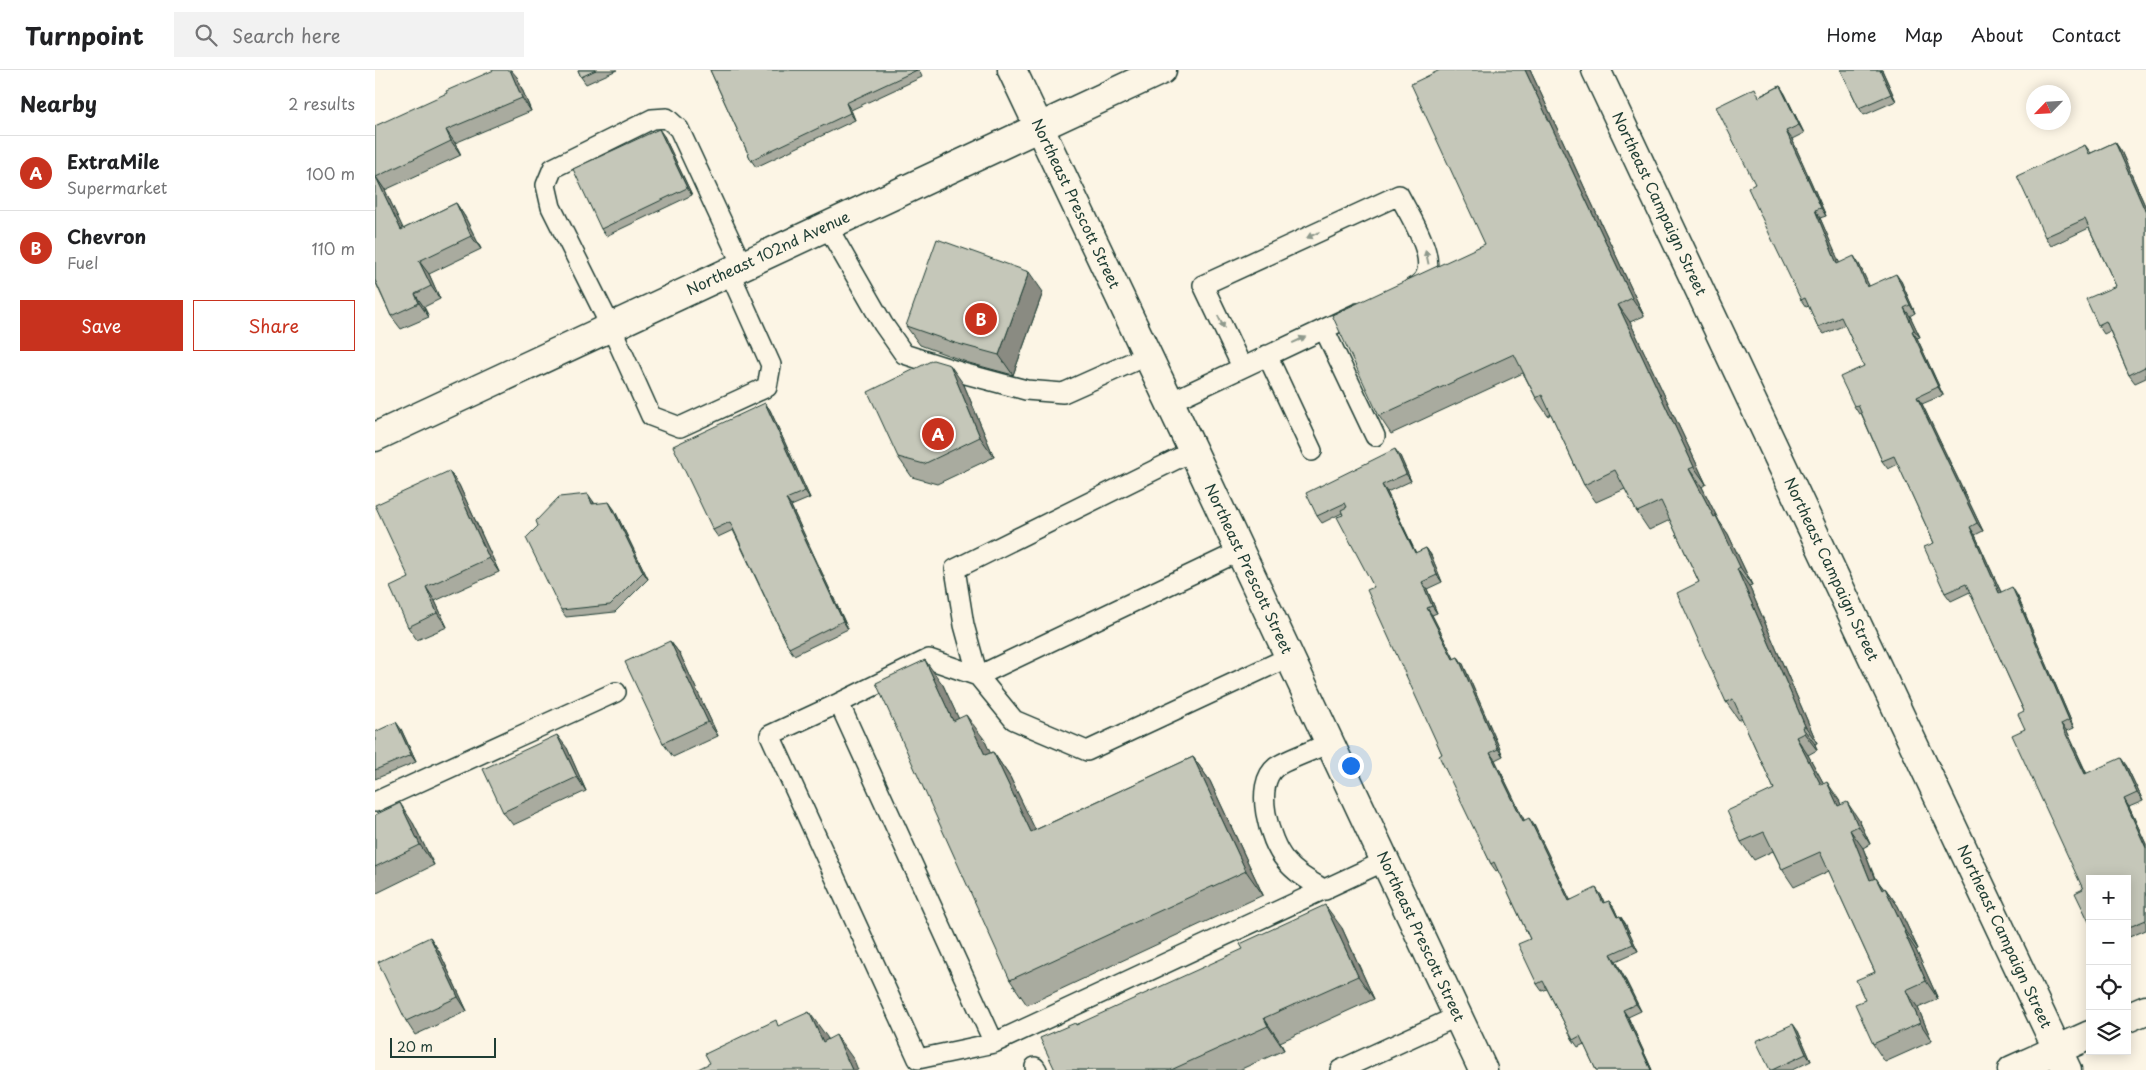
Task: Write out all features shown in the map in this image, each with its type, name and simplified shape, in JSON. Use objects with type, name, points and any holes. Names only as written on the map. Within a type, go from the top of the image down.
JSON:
[{"type":"street","name":"Northeast Prescott Street","points":[[1012,70],[1148,355],[1483,1070]]},
{"type":"street","name":"Northeast 102nd Avenue","points":[[375,436],[1162,70]]},
{"type":"street","name":"Northeast Campaign Street","points":[[1596,70],[2062,1060]]},
{"type":"street","points":[[2131,1016],[2146,1010]]},
{"type":"street","points":[[2012,1070],[2062,1060],[2086,1039]]},
{"type":"lane","points":[[667,118],[679,129],[736,268],[771,365],[767,387],[680,427],[651,416],[611,327],[551,207],[546,185],[553,168],[652,119],[667,118]]},
{"type":"lane","points":[[1242,367],[1203,286],[1399,195],[1428,256],[1429,270],[1421,284],[1395,296]]},
{"type":"lane","points":[[827,226],[883,324],[904,354],[1025,390],[1063,393],[1148,355]]},
{"type":"lane","points":[[1170,402],[1377,304]]},
{"type":"lane","points":[[1324,329],[1375,436]]},
{"type":"lane","points":[[1267,356],[1312,451]]},
{"type":"lane","points":[[1193,451],[955,569],[964,625],[977,676],[1014,720],[1087,750],[1289,657]]},
{"type":"lane","points":[[1240,551],[977,676],[929,659],[770,735],[918,1059],[993,1043],[1385,861]]},
{"type":"lane","points":[[375,802],[616,692]]},
{"type":"lane","points":[[839,703],[993,1043]]},
{"type":"lane","points":[[1325,890],[1299,875],[1284,860],[1274,842],[1265,816],[1265,795],[1268,779],[1275,767],[1329,743]]},
{"type":"lane","points":[[1340,1070],[1458,1016]]},
{"type":"building","points":[[494,70],[510,70],[522,98],[446,130],[451,141],[376,177],[401,230],[456,203],[471,236],[419,261],[431,286],[415,294],[419,303],[391,316],[375,280],[375,126]]},
{"type":"building","points":[[578,70],[596,70],[581,77]]},
{"type":"building","points":[[710,70],[917,70],[846,103],[850,113],[751,160]]},
{"type":"building","points":[[1440,70],[1525,70],[1632,298],[1618,305],[1694,467],[1689,469],[1714,517],[1716,516],[1740,567],[1737,569],[1805,726],[1802,727],[1804,733],[1796,737],[1821,785],[1827,782],[1838,806],[1847,802],[1858,826],[1850,830],[1870,880],[1876,878],[1882,890],[1885,888],[1926,981],[1906,990],[1920,1023],[1873,1044],[1855,1004],[1865,1000],[1856,980],[1875,972],[1820,852],[1782,869],[1764,832],[1741,842],[1727,811],[1774,789],[1733,699],[1726,702],[1677,593],[1699,582],[1661,501],[1637,512],[1615,470],[1584,485],[1542,395],[1536,398],[1514,354],[1379,416],[1332,315],[1485,244],[1411,84]]},
{"type":"building","points":[[1841,70],[1880,70],[1891,94],[1859,108]]},
{"type":"building","points":[[1780,86],[1799,125],[1786,131],[1821,208],[1815,210],[1837,264],[1854,256],[1867,287],[1896,274],[1910,305],[1904,308],[1914,330],[1912,331],[1938,387],[1917,397],[1977,523],[1970,527],[1999,593],[2012,587],[2069,720],[2061,724],[2085,774],[2121,758],[2137,793],[2124,799],[2146,848],[2146,920],[2131,926],[2131,875],[2086,875],[2086,916],[2075,893],[2083,889],[2012,735],[2025,729],[2018,714],[2024,711],[1966,584],[1945,593],[1924,547],[1934,543],[1894,456],[1882,461],[1858,405],[1854,406],[1840,377],[1864,366],[1841,317],[1818,327],[1805,298],[1801,300],[1748,188],[1755,184],[1716,107],[1755,88],[1759,97]]},
{"type":"building","points":[[659,129],[687,188],[601,229],[573,169]]},
{"type":"building","points":[[2115,142],[2146,213],[2146,369],[2145,367],[2129,375],[2106,321],[2098,325],[2086,299],[2116,286],[2085,219],[2045,237],[2017,176],[2085,145],[2089,154]]},
{"type":"building","points":[[937,239],[1029,272],[999,355],[955,343],[906,326]]},
{"type":"building","points":[[933,360],[950,365],[980,437],[924,464],[898,457],[868,392]]},
{"type":"building","points":[[765,403],[805,491],[786,499],[843,621],[789,648],[730,522],[713,530],[673,446]]},
{"type":"building","points":[[1395,449],[1406,474],[1382,485],[1415,553],[1426,548],[1437,575],[1422,582],[1432,606],[1427,608],[1453,659],[1458,657],[1498,749],[1490,753],[1523,821],[1529,818],[1569,901],[1596,888],[1603,903],[1609,901],[1617,917],[1620,916],[1633,944],[1611,954],[1636,1004],[1623,1010],[1651,1070],[1596,1070],[1580,1036],[1573,1040],[1543,981],[1537,984],[1518,944],[1530,939],[1494,862],[1491,864],[1439,756],[1442,754],[1367,590],[1374,587],[1337,517],[1343,515],[1341,510],[1347,507],[1345,503],[1317,516],[1306,493]]},
{"type":"building","points":[[449,471],[489,558],[426,587],[437,613],[408,627],[390,587],[409,578],[375,505]]},
{"type":"building","points":[[588,494],[592,504],[609,502],[643,572],[610,605],[561,610],[526,538],[538,526],[536,521],[559,497]]},
{"type":"building","points":[[670,641],[708,722],[663,743],[625,662]]},
{"type":"building","points":[[925,660],[953,721],[966,715],[985,755],[993,752],[1031,832],[1193,757],[1246,871],[1010,980],[876,683]]},
{"type":"building","points":[[396,722],[411,755],[375,770],[375,732]]},
{"type":"building","points":[[557,735],[577,777],[503,812],[483,769]]},
{"type":"building","points":[[400,803],[420,845],[375,867],[375,815]]},
{"type":"building","points":[[1325,905],[1358,976],[1264,1018],[1268,1026],[1171,1070],[1055,1070],[1040,1038],[1075,1023],[1076,1025],[1243,949],[1240,944]]},
{"type":"building","points":[[430,937],[458,997],[406,1021],[378,962]]},
{"type":"building","points":[[809,1012],[823,1042],[836,1035],[852,1070],[696,1070],[710,1063],[705,1054],[776,1020],[778,1026]]},
{"type":"building","points":[[1793,1024],[1806,1054],[1770,1070],[1756,1041]]},
{"type":"place","name":"Chevron","points":[[981,319]]},
{"type":"place","name":"ExtraMile","points":[[938,434]]}]
